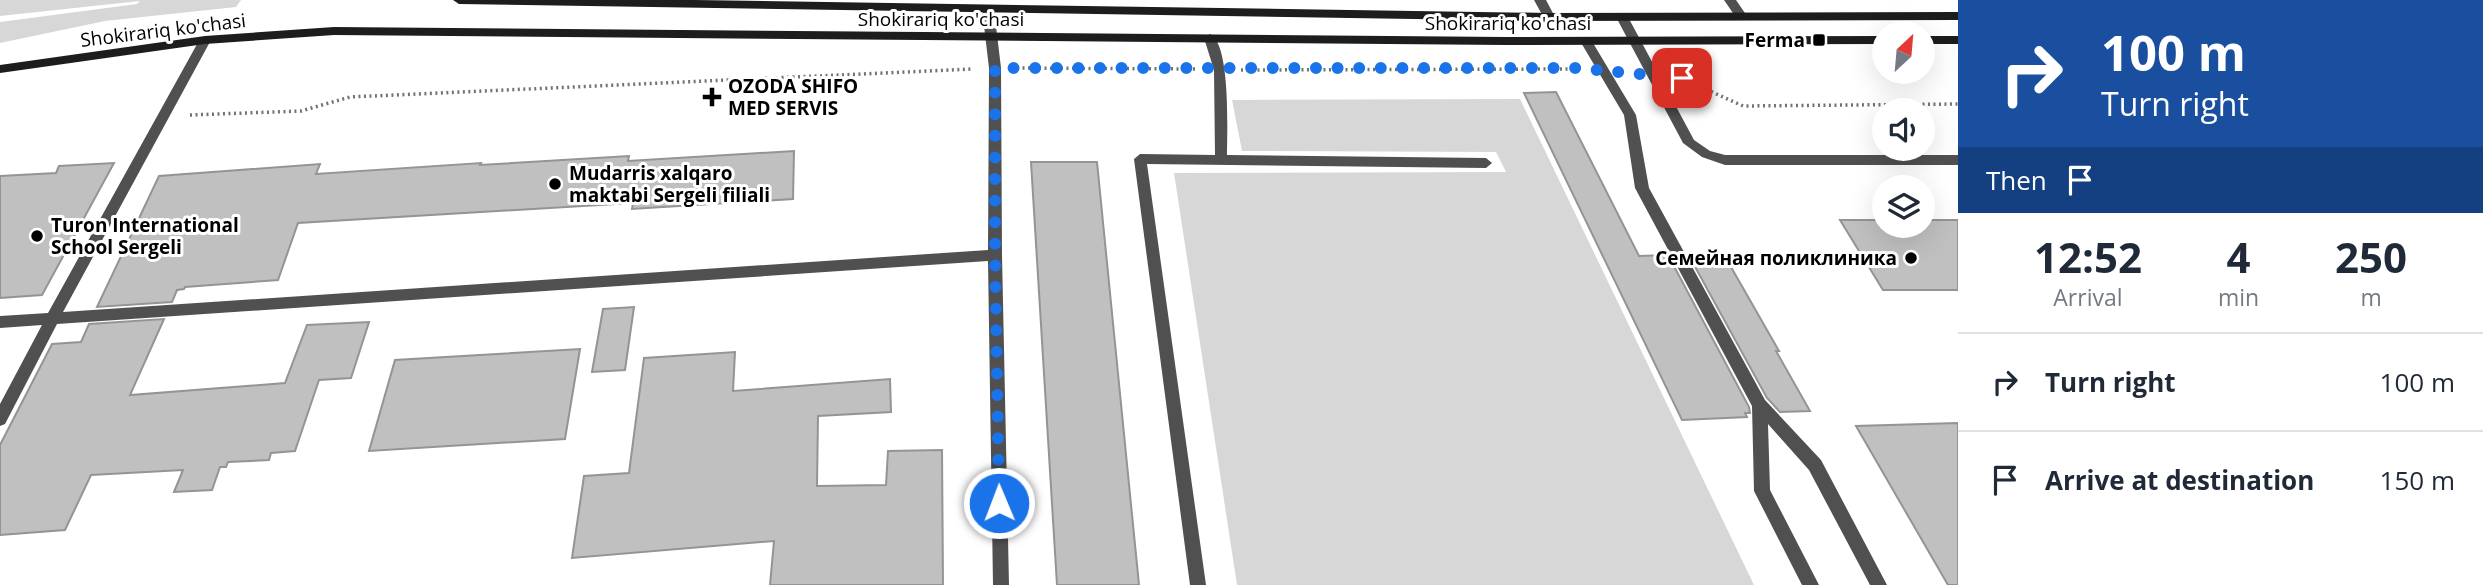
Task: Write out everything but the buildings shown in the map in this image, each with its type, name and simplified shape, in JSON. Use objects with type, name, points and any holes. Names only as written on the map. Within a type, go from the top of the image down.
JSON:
[{"type":"main road","name":"Shokirariq ko'chasi","points":[[459,0],[1549,17],[1958,16]]},
{"type":"main road","points":[[1549,17],[1561,41]]},
{"type":"main road","name":"Shokirariq ko'chasi","points":[[0,69],[205,40],[334,31],[1561,41],[1872,40]]},
{"type":"main road","points":[[1936,40],[1958,40]]},
{"type":"street","points":[[1540,0],[1549,17]]},
{"type":"street","points":[[1730,0],[1741,16]]},
{"type":"street","points":[[988,9],[995,68],[995,255],[1001,585]]},
{"type":"street","points":[[1622,17],[1689,143],[1706,154],[1725,160],[1958,160]]},
{"type":"street","points":[[1210,38],[1220,70],[1221,160]]},
{"type":"street","points":[[0,419],[52,318],[205,40]]},
{"type":"street","points":[[1586,41],[1630,115],[1642,188],[1760,405],[1815,465],[1879,585]]},
{"type":"street","points":[[1198,585],[1140,159],[1486,163]]},
{"type":"street","points":[[0,322],[995,255]]},
{"type":"street","points":[[1760,405],[1762,491],[1811,585]]},
{"type":"path","points":[[165,116],[301,111],[350,97],[995,68],[1604,71]]},
{"type":"path","points":[[1656,77],[1682,78],[1743,106],[1958,104]]},
{"type":"shaded area","points":[[0,0],[241,0],[236,7],[105,21],[0,43],[0,22],[137,4],[140,1],[0,16]]},
{"type":"shaded area","points":[[1520,99],[1754,585],[1237,585],[1174,173],[1506,172],[1496,152],[1242,151],[1232,100]]},
{"type":"place","name":"Ferma","points":[[1819,40]]},
{"type":"place","name":"OZODA SHIFO MED SERVIS","points":[[712,97]]},
{"type":"place","name":"Mudarris xalqaro maktabi Sergeli filiali","points":[[555,184]]},
{"type":"place","name":"Turon International School Sergeli","points":[[37,236]]},
{"type":"place","name":"Семейная поликлиника","points":[[1911,258]]},
{"type":"route","points":[[999,503],[995,68],[1576,68],[1682,78]]}]
